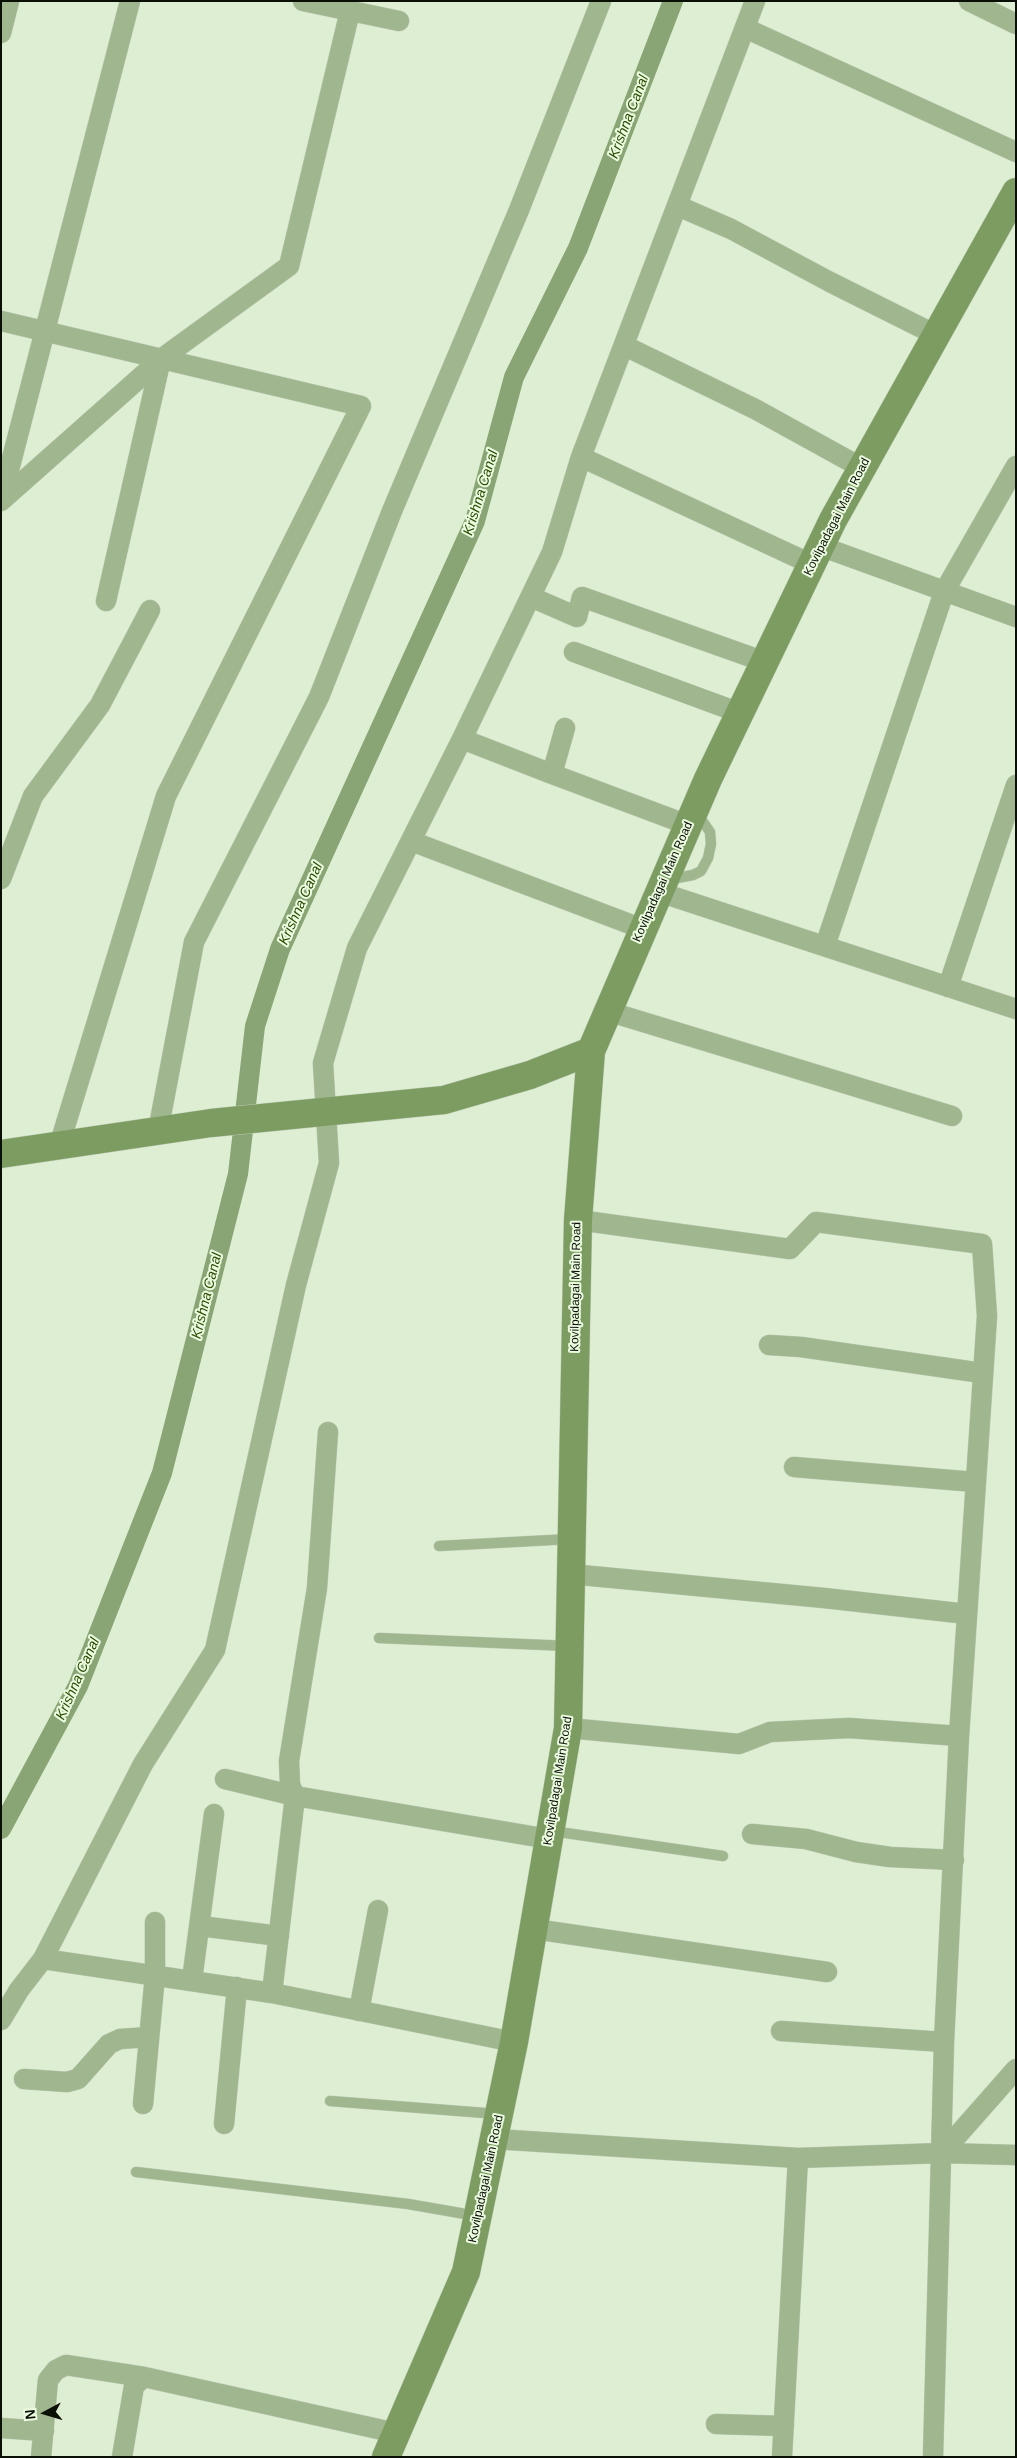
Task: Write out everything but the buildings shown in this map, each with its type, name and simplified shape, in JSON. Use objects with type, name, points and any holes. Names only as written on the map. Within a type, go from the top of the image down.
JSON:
[{"type":"street","points":[[1,33],[9,1]]},
{"type":"street","points":[[1,501],[130,1]]},
{"type":"street","points":[[303,1],[399,21]]},
{"type":"street","points":[[158,1131],[194,942],[319,697],[392,511],[519,210],[601,1]]},
{"type":"street","points":[[1,2020],[19,1990],[43,1959],[144,1764],[215,1650],[296,1285],[329,1163],[323,1063],[357,948],[462,739],[552,552],[581,457],[625,346],[755,1]]},
{"type":"street","points":[[968,1],[1016,24]]},
{"type":"street","points":[[1,501],[161,359],[289,266],[350,11]]},
{"type":"street","points":[[745,28],[1016,152]]},
{"type":"street","name":"Kovilpadagai Main Road","points":[[391,2445],[466,2272],[514,2042],[568,1728],[578,1220],[591,1051],[691,818],[816,555],[862,468],[1016,192]]},
{"type":"street","points":[[678,206],[731,229],[830,282],[936,335]]},
{"type":"street","points":[[1,321],[361,406],[166,796],[59,1146]]},
{"type":"street","points":[[625,346],[755,409],[862,468]]},
{"type":"street","points":[[106,602],[161,359]]},
{"type":"street","points":[[581,457],[816,555],[944,592],[1016,617]]},
{"type":"street","points":[[824,946],[944,592],[1016,466]]},
{"type":"street","points":[[531,597],[577,617],[582,597],[765,662]]},
{"type":"street","points":[[1,879],[33,796],[100,705],[150,610]]},
{"type":"street","points":[[574,652],[740,713]]},
{"type":"street","points":[[552,774],[565,728]]},
{"type":"street","points":[[462,739],[552,774],[691,818]]},
{"type":"street","points":[[948,987],[1016,785]]},
{"type":"street","points":[[410,841],[643,929]]},
{"type":"street","points":[[663,884],[824,946],[1016,1009]]},
{"type":"street","points":[[607,1011],[952,1116]]},
{"type":"street","points":[[1,1154],[211,1124],[327,1114],[444,1100],[530,1075],[591,1051]]},
{"type":"street","points":[[578,1220],[790,1249],[816,1222],[982,1244],[987,1316],[959,1736],[944,2042],[933,2457]]},
{"type":"street","points":[[768,1345],[801,1347],[982,1373]]},
{"type":"street","points":[[272,1993],[295,1796],[290,1785],[289,1761],[317,1588],[328,1432]]},
{"type":"street","points":[[794,1468],[975,1482]]},
{"type":"street","points":[[570,1574],[814,1597],[967,1614]]},
{"type":"street","points":[[568,1728],[738,1744],[770,1732],[849,1728],[959,1736]]},
{"type":"street","points":[[225,1779],[295,1796],[550,1835]]},
{"type":"street","points":[[192,1980],[214,1814]]},
{"type":"street","points":[[752,1834],[806,1839],[856,1852],[890,1857],[954,1860]]},
{"type":"street","points":[[359,2011],[378,1910]]},
{"type":"street","points":[[143,2104],[155,1975],[155,1922]]},
{"type":"street","points":[[200,1926],[279,1936]]},
{"type":"street","points":[[534,1930],[828,1972]]},
{"type":"street","points":[[43,1959],[272,1993],[514,2042]]},
{"type":"street","points":[[224,2124],[237,1987]]},
{"type":"street","points":[[781,2031],[944,2042]]},
{"type":"street","points":[[24,2079],[67,2082],[78,2078],[109,2044],[120,2039],[149,2037]]},
{"type":"street","points":[[942,2153],[1016,2069]]},
{"type":"street","points":[[497,2126],[798,2158],[942,2153],[1016,2155]]},
{"type":"street","points":[[782,2457],[798,2158]]},
{"type":"street","points":[[41,2457],[48,2380],[56,2370],[66,2366],[144,2377],[391,2445]]},
{"type":"street","points":[[122,2457],[134,2386],[144,2377]]},
{"type":"street","points":[[716,2424],[784,2426]]},
{"type":"street","points":[[1,2428],[44,2431]]},
{"type":"lane","points":[[439,1546],[571,1539]]},
{"type":"lane","points":[[378,1638],[570,1646]]},
{"type":"lane","points":[[550,1835],[723,1856]]},
{"type":"lane","points":[[330,2101],[497,2126]]},
{"type":"lane","points":[[136,2172],[408,2204],[478,2216]]},
{"type":"waterway","name":"Krishna Canal","points":[[1,1829],[78,1686],[162,1473],[238,1174],[255,1026],[280,949],[475,521],[514,377],[578,248],[673,1]]}]
